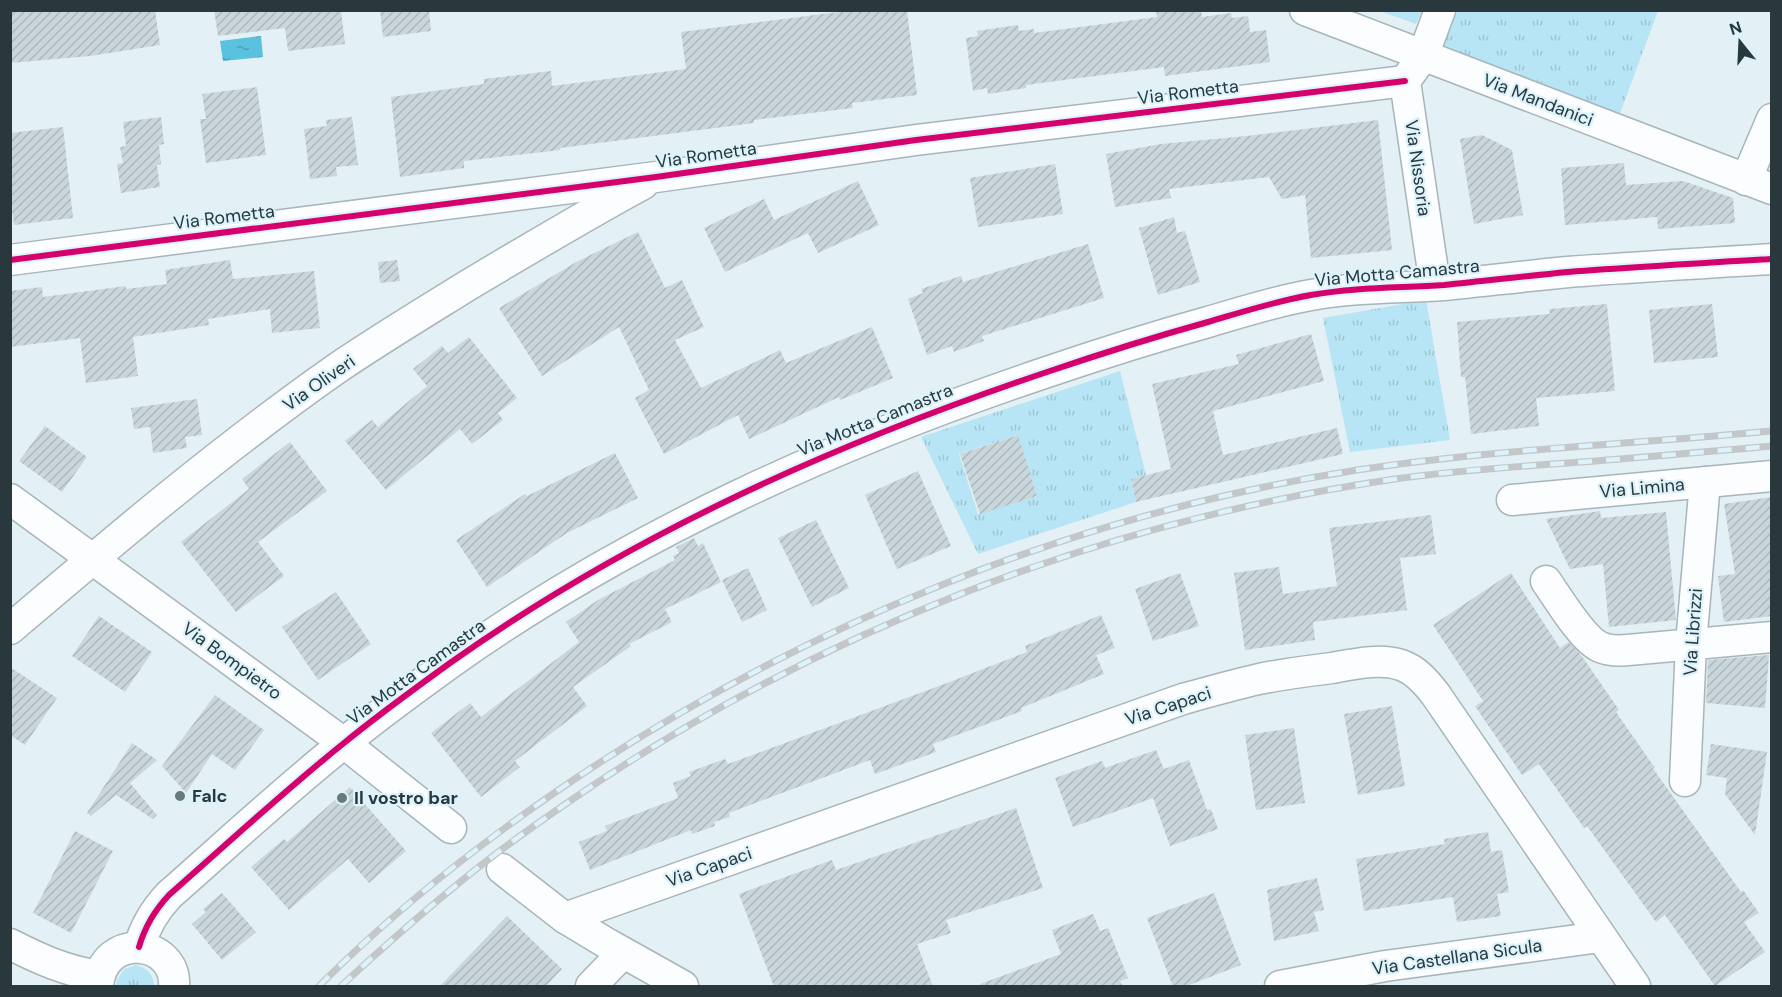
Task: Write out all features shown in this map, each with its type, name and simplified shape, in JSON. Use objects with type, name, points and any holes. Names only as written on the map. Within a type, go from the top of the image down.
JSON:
[{"type":"street","name":"Via Mandanici","points":[[1305,10],[1759,185]]},
{"type":"street","points":[[1405,81],[1423,56],[1440,10]]},
{"type":"street","name":"Via Rometta","points":[[10,260],[656,177],[928,139],[1405,81]]},
{"type":"street","name":"Via Nissoria","points":[[1405,81],[1435,285]]},
{"type":"street","points":[[1759,185],[1772,119]]},
{"type":"street","name":"Via Oliveri","points":[[10,629],[92,559],[242,438],[346,363],[570,224],[656,177]]},
{"type":"street","name":"Via Motta Camastra","points":[[139,947],[153,914],[170,895],[344,743],[447,666],[504,626],[561,591],[674,527],[748,490],[843,448],[956,403],[1044,372],[1275,302],[1332,291],[1435,285],[1553,273],[1772,259]]},
{"type":"street","name":"Via Limina","points":[[1512,500],[1772,476]]},
{"type":"street","name":"Via Librizzi","points":[[1685,781],[1691,644],[1704,482]]},
{"type":"street","name":"Via Bompietro","points":[[10,499],[344,743],[451,828]]},
{"type":"street","points":[[1546,581],[1579,627],[1599,647],[1619,651],[1772,636]]},
{"type":"street","name":"Via Capaci","points":[[565,918],[1183,699],[1273,676],[1378,662],[1403,665],[1430,687],[1635,987]]},
{"type":"street","points":[[502,869],[565,918],[683,987]]},
{"type":"street","name":"Via Castellana Sicula","points":[[1280,987],[1385,966],[1600,937]]},
{"type":"street","points":[[10,944],[50,964],[98,981],[104,963],[114,954],[126,948],[139,947],[163,958],[176,981]]},
{"type":"street","points":[[591,987],[623,953]]},
{"type":"green space","points":[[1380,11],[1422,11],[1416,24]]},
{"type":"green space","points":[[1457,11],[1658,11],[1619,116],[1442,50]]},
{"type":"green space","points":[[1426,300],[1450,440],[1350,452],[1323,318]]},
{"type":"green space","points":[[1120,371],[1146,475],[1131,479],[1136,502],[978,554],[921,437]],"holes":[[[1017,435],[1037,496],[978,514],[959,454]]]},
{"type":"green space","points":[[136,965],[149,972],[154,986],[116,986],[124,969]]},
{"type":"water","points":[[261,36],[263,57],[223,61],[220,41]]},
{"type":"building","points":[[10,10],[155,10],[160,45],[90,56],[10,63]]},
{"type":"building","points":[[214,10],[341,10],[345,44],[288,51],[285,28],[218,36]]},
{"type":"building","points":[[380,10],[429,10],[431,31],[383,37]]},
{"type":"building","points":[[854,10],[907,10],[917,95],[852,103],[853,108],[754,120],[754,123],[464,161],[464,168],[400,177],[391,97],[484,84],[484,79],[551,71],[552,86],[686,69],[681,32]]},
{"type":"building","points":[[1156,10],[1201,10],[1202,17],[1231,13],[1232,18],[1248,16],[1250,32],[1266,30],[1270,62],[1165,76],[1164,67],[1026,85],[1026,88],[988,94],[987,88],[973,91],[966,38],[978,36],[977,31],[1018,25],[1019,31],[1034,29],[1034,33],[1157,17]]},
{"type":"building","points":[[257,87],[266,155],[206,163],[200,119],[206,119],[202,94]]},
{"type":"building","points":[[161,117],[164,144],[159,145],[161,164],[157,165],[160,187],[121,193],[117,164],[123,163],[120,147],[126,146],[123,122]]},
{"type":"building","points":[[352,117],[358,165],[336,167],[337,176],[310,179],[304,129],[327,126],[326,120]]},
{"type":"building","points":[[1378,120],[1392,250],[1311,258],[1305,195],[1282,199],[1269,177],[1169,189],[1171,198],[1115,207],[1106,154],[1161,144]]},
{"type":"building","points":[[63,127],[73,218],[14,225],[10,194],[10,133]]},
{"type":"building","points":[[1482,135],[1512,150],[1523,215],[1474,224],[1460,139]]},
{"type":"building","points":[[1624,163],[1626,185],[1683,181],[1733,198],[1735,223],[1658,229],[1657,217],[1565,225],[1561,168]]},
{"type":"building","points":[[1055,164],[1063,214],[978,227],[970,178]]},
{"type":"building","points":[[858,181],[879,225],[818,253],[808,233],[725,272],[704,228],[764,199],[774,220]]},
{"type":"building","points":[[1174,217],[1177,233],[1185,231],[1200,282],[1158,295],[1139,228]]},
{"type":"building","points":[[638,232],[665,288],[682,280],[704,327],[675,340],[701,388],[780,350],[786,363],[872,327],[893,378],[840,400],[839,397],[749,439],[738,415],[664,454],[635,398],[649,390],[619,327],[542,376],[499,308],[578,261]]},
{"type":"building","points":[[1088,244],[1104,298],[982,336],[984,341],[954,352],[952,346],[927,355],[908,299],[923,293],[921,289],[961,276],[963,282]]},
{"type":"building","points":[[230,260],[233,279],[314,271],[320,328],[272,333],[270,309],[208,319],[209,325],[133,337],[138,376],[86,383],[80,338],[10,347],[10,291],[42,287],[43,297],[126,286],[126,289],[167,284],[165,270]]},
{"type":"building","points":[[397,260],[400,281],[380,283],[378,262]]},
{"type":"building","points":[[1607,304],[1615,391],[1536,398],[1539,426],[1471,434],[1465,377],[1461,377],[1457,322],[1550,314],[1549,309]]},
{"type":"building","points":[[1712,304],[1718,357],[1654,363],[1649,310]]},
{"type":"building","points":[[1311,334],[1324,381],[1213,411],[1223,455],[1337,428],[1343,454],[1136,502],[1131,479],[1171,469],[1152,384],[1239,364],[1236,355]]},
{"type":"building","points":[[469,337],[517,398],[498,413],[503,420],[472,444],[460,429],[386,490],[345,441],[372,420],[378,427],[427,386],[413,369],[442,346],[448,353]]},
{"type":"building","points":[[197,399],[202,435],[185,437],[187,448],[153,453],[150,427],[134,429],[131,408]]},
{"type":"building","points":[[45,426],[87,457],[62,492],[19,461]]},
{"type":"building","points":[[1018,435],[1037,496],[980,514],[960,454]]},
{"type":"building","points":[[290,442],[327,491],[258,542],[284,576],[236,612],[181,542],[249,489],[242,479]]},
{"type":"building","points":[[615,453],[638,498],[567,533],[487,587],[456,540],[525,494],[527,496]]},
{"type":"building","points":[[918,471],[951,546],[897,569],[865,495]]},
{"type":"building","points":[[1772,497],[1772,616],[1724,622],[1718,576],[1735,574],[1724,504]]},
{"type":"building","points":[[1600,511],[1601,518],[1666,512],[1676,620],[1609,627],[1603,564],[1570,569],[1546,519]]},
{"type":"building","points":[[1431,515],[1436,554],[1400,558],[1407,610],[1313,622],[1315,640],[1245,650],[1234,573],[1279,567],[1283,594],[1337,586],[1329,528]]},
{"type":"building","points":[[816,520],[849,588],[812,607],[778,538]]},
{"type":"building","points":[[694,538],[698,546],[703,543],[721,582],[665,609],[672,622],[629,644],[631,646],[573,687],[587,706],[515,761],[520,767],[481,797],[431,733],[470,703],[481,717],[579,642],[566,622],[598,600],[675,560],[673,556],[679,553],[676,547]]},
{"type":"building","points":[[748,568],[767,610],[742,622],[722,580]]},
{"type":"building","points":[[1180,573],[1199,626],[1153,641],[1135,589]]},
{"type":"building","points":[[1511,573],[1560,648],[1569,642],[1581,655],[1619,710],[1616,712],[1655,768],[1652,767],[1741,892],[1743,890],[1759,913],[1744,922],[1765,952],[1715,986],[1665,915],[1656,922],[1587,826],[1584,828],[1539,764],[1522,775],[1475,706],[1483,701],[1433,625]]},
{"type":"building","points":[[336,592],[371,644],[318,680],[282,627]]},
{"type":"building","points":[[1101,615],[1115,648],[1096,655],[1104,674],[1021,708],[1022,711],[933,744],[936,752],[875,774],[870,760],[729,813],[730,817],[714,822],[715,826],[692,834],[691,830],[590,870],[579,842],[607,831],[605,826],[678,798],[673,783],[691,776],[689,772],[725,759],[728,764],[947,683],[1027,652],[1025,646]]},
{"type":"building","points":[[99,616],[152,652],[125,692],[72,656]]},
{"type":"building","points":[[1769,655],[1765,708],[1706,703],[1708,660]]},
{"type":"building","points":[[10,667],[57,698],[25,745],[10,735]]},
{"type":"building","points":[[215,695],[264,730],[235,770],[212,754],[186,793],[162,766]]},
{"type":"building","points":[[1392,706],[1405,786],[1358,795],[1344,714]]},
{"type":"building","points":[[1294,728],[1305,803],[1256,810],[1245,735]]},
{"type":"building","points":[[132,743],[157,760],[130,783],[157,815],[153,819],[116,795],[91,816],[87,813]]},
{"type":"building","points":[[1711,744],[1767,752],[1755,835],[1725,794],[1727,778],[1706,775]]},
{"type":"building","points":[[1156,750],[1164,769],[1189,760],[1207,810],[1211,809],[1218,829],[1170,846],[1153,798],[1073,827],[1055,778],[1102,761],[1105,768]]},
{"type":"building","points":[[350,787],[406,851],[369,883],[348,859],[289,910],[251,867],[284,839],[287,842]]},
{"type":"building","points":[[1016,808],[1043,888],[946,920],[951,933],[917,944],[933,987],[774,987],[739,894],[832,860],[836,870]]},
{"type":"building","points":[[75,831],[113,851],[71,933],[33,913]]},
{"type":"building","points":[[1488,832],[1491,852],[1502,850],[1509,892],[1497,894],[1501,916],[1457,922],[1453,897],[1364,911],[1356,859],[1445,844],[1444,839]]},
{"type":"building","points":[[1317,878],[1324,910],[1314,912],[1319,931],[1274,941],[1267,890]]},
{"type":"building","points":[[222,893],[256,932],[222,960],[192,924],[206,912],[203,909]]},
{"type":"building","points":[[1214,893],[1241,965],[1184,987],[1173,987],[1147,918]]},
{"type":"building","points":[[1093,914],[1100,931],[1108,928],[1128,978],[1120,981],[1123,987],[980,987],[980,984],[1061,954],[1052,930]]},
{"type":"building","points":[[507,916],[562,969],[545,987],[439,987]]},
{"type":"railway","points":[[319,986],[405,907],[497,834],[560,789],[651,730],[745,677],[842,628],[941,585],[1042,548],[1145,516],[1250,490],[1357,470],[1512,452],[1772,431]]},
{"type":"railway","points":[[341,986],[417,918],[490,858],[567,803],[661,742],[759,687],[859,637],[962,593],[1068,556],[1175,524],[1285,498],[1395,479],[1481,469],[1772,446]]},
{"type":"cycle path","points":[[10,260],[656,177],[916,140],[1405,81]]},
{"type":"cycle path","points":[[139,947],[151,919],[169,895],[322,761],[383,712],[450,663],[519,616],[590,573],[663,533],[813,461],[890,429],[1047,372],[1107,352],[1298,297],[1344,290],[1444,285],[1568,272],[1772,259]]},
{"type":"place","name":"Falc","points":[[180,796]]},
{"type":"place","name":"Il vostro bar","points":[[342,798]]}]
